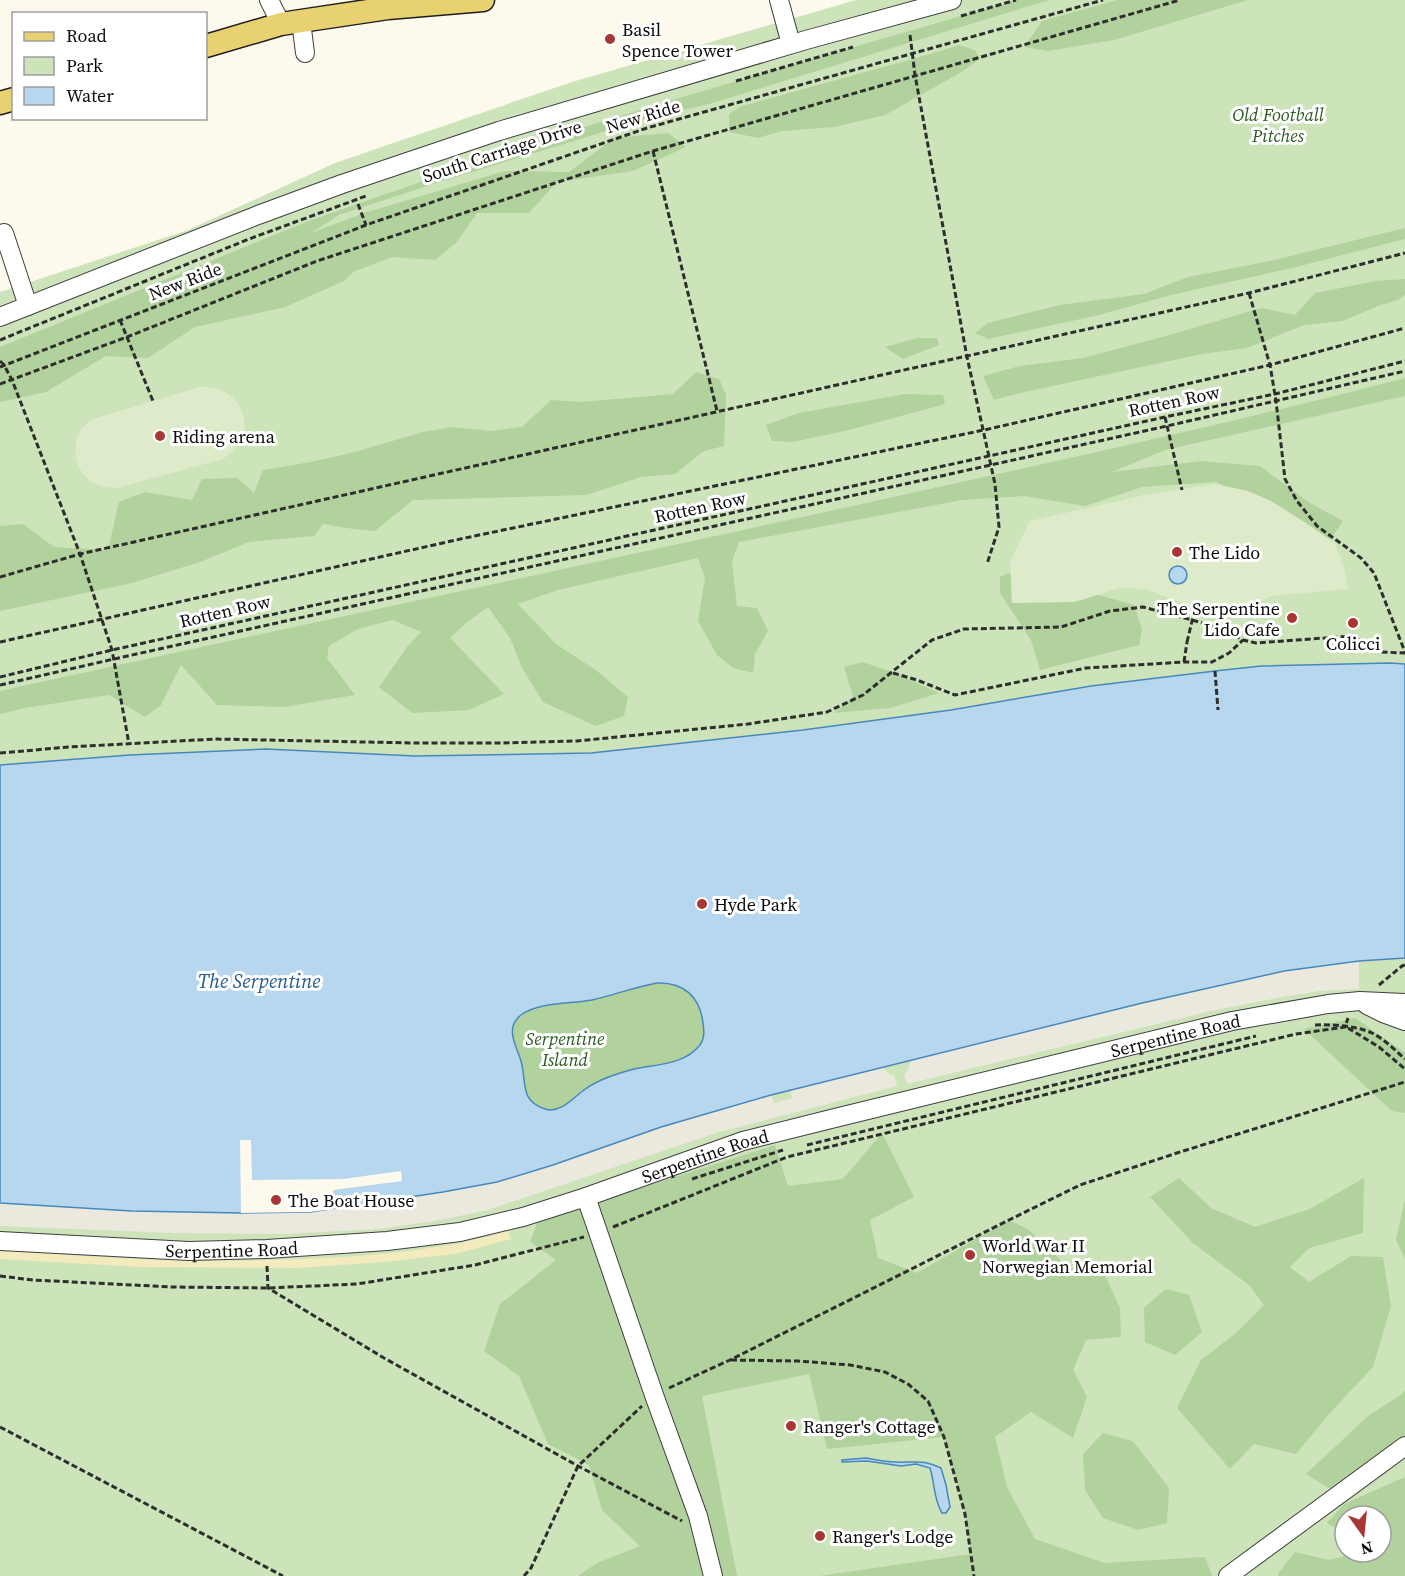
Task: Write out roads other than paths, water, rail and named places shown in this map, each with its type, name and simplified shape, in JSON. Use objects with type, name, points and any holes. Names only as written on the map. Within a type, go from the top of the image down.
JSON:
[{"type":"main road","points":[[207,46],[291,22],[386,4],[483,0]]},
{"type":"street","points":[[269,0],[291,22],[305,53]]},
{"type":"street","points":[[779,0],[791,44]]},
{"type":"street","name":"South Carriage Drive","points":[[0,317],[258,215],[499,131],[791,44],[952,9]]},
{"type":"street","points":[[4,233],[28,306]]},
{"type":"street","points":[[1360,1001],[1405,1021]]},
{"type":"street","name":"Serpentine Road","points":[[0,1241],[189,1251],[267,1249],[387,1241],[460,1232],[523,1217],[586,1197],[755,1138],[1232,1021],[1309,1007],[1360,1001],[1405,1003]]},
{"type":"street","points":[[586,1197],[698,1516],[713,1576]]},
{"type":"street","points":[[1228,1576],[1405,1446]]},
{"type":"water","points":[[1178,566],[1184,569],[1187,575],[1184,581],[1178,584],[1172,581],[1169,575],[1172,569]]},
{"type":"water","name":"The Serpentine","points":[[1405,664],[1405,958],[1359,961],[1284,971],[1142,1003],[771,1095],[661,1127],[497,1182],[443,1192],[310,1212],[132,1211],[0,1203],[0,765],[130,755],[266,749],[415,756],[591,753],[803,730],[951,710],[1091,686],[1261,666]],"holes":[[[657,983],[667,983],[683,988],[698,1006],[704,1034],[702,1042],[694,1052],[678,1060],[614,1075],[590,1086],[556,1109],[545,1109],[532,1102],[526,1092],[522,1065],[512,1032],[516,1020],[521,1015],[545,1006],[592,1000]]]},
{"type":"water","points":[[866,1458],[888,1462],[924,1462],[941,1468],[950,1507],[946,1513],[942,1513],[937,1502],[930,1468],[916,1464],[901,1466],[867,1461],[842,1462],[842,1460]]},
{"type":"place","name":"Basil Spence Tower","points":[[610,39]]},
{"type":"place","name":"Riding arena","points":[[160,436]]},
{"type":"place","name":"The Lido","points":[[1177,552]]},
{"type":"place","name":"The Serpentine Lido Cafe","points":[[1292,618]]},
{"type":"place","name":"Colicci","points":[[1353,623]]},
{"type":"place","name":"Hyde Park","points":[[702,904]]},
{"type":"place","name":"The Boat House","points":[[276,1200]]},
{"type":"place","name":"World War II Norwegian Memorial","points":[[970,1255]]},
{"type":"place","name":"Ranger's Cottage","points":[[791,1426]]},
{"type":"place","name":"Ranger's Lodge","points":[[820,1536]]},
{"type":"park label","name":"Old Football Pitches","points":[[1278,124]]},
{"type":"park label","name":"Serpentine Island","points":[[565,1048]]}]
